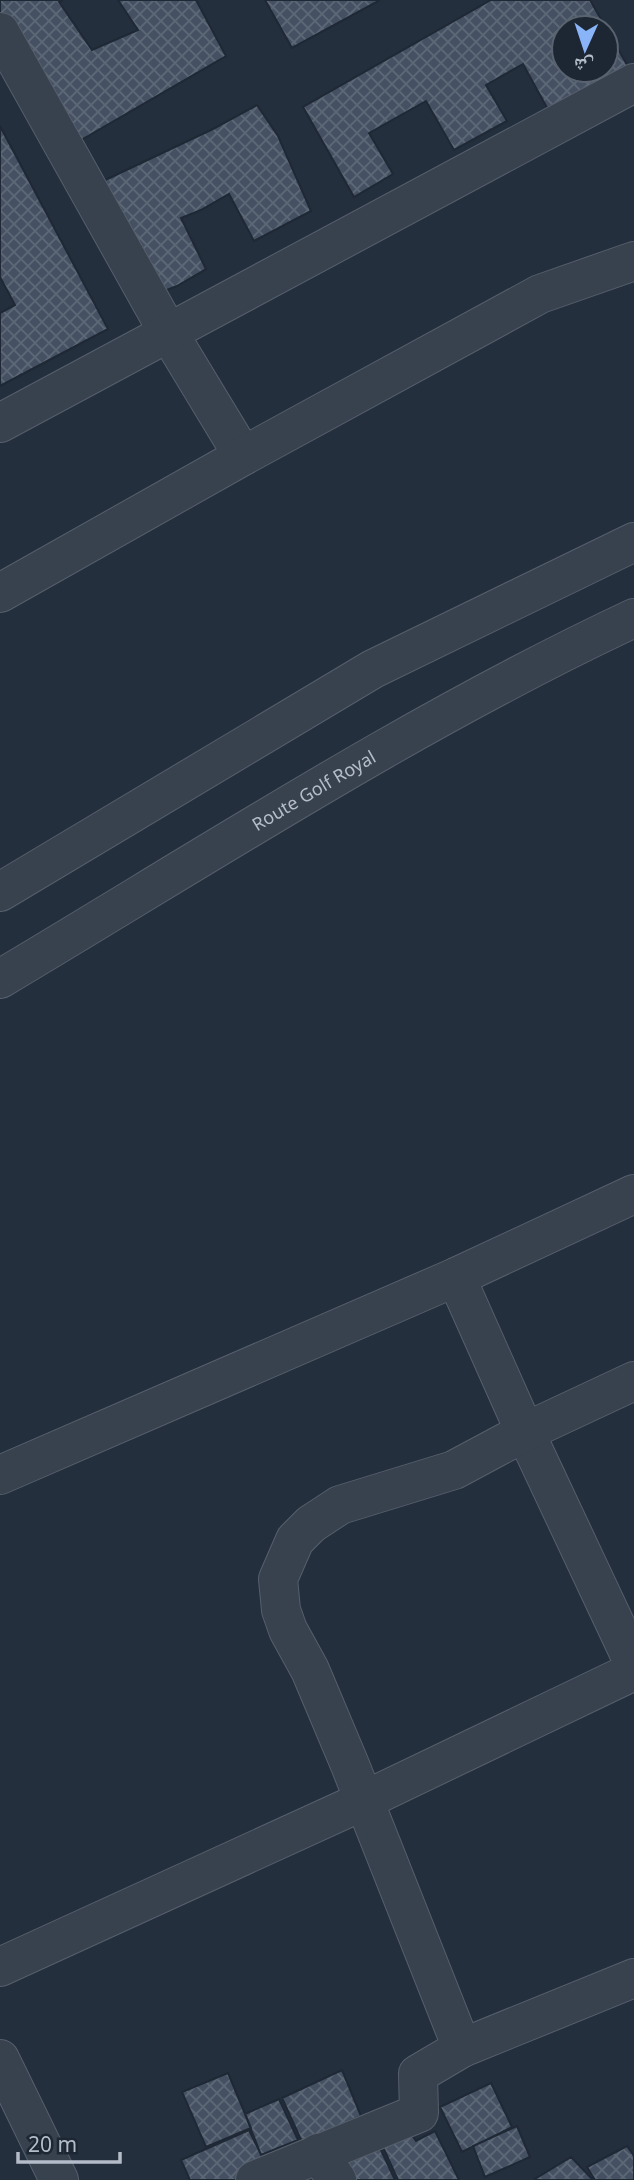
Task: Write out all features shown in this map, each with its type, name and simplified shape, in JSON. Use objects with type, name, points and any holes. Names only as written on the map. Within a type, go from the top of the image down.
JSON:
[{"type":"street","points":[[0,32],[168,332],[243,456]]},
{"type":"street","points":[[0,423],[634,83]]},
{"type":"street","points":[[0,593],[243,456],[540,295],[634,261]]},
{"type":"street","points":[[0,892],[373,669],[634,542]]},
{"type":"street","name":"Route Golf Royal","points":[[0,979],[385,750],[559,654],[634,618]]},
{"type":"street","points":[[0,1475],[456,1277],[634,1194]]},
{"type":"street","points":[[456,1277],[634,1664]]},
{"type":"street","points":[[462,2048],[310,1670],[288,1630],[281,1610],[278,1580],[295,1540],[311,1524],[340,1505],[454,1470],[525,1432],[634,1381]]},
{"type":"street","points":[[0,1967],[363,1801],[634,1671]]},
{"type":"street","points":[[256,2180],[328,2166],[419,2113],[418,2074],[462,2048],[634,1978]]},
{"type":"street","points":[[0,2059],[59,2180]]},
{"type":"building","points":[[0,0],[63,0],[59,2],[92,50],[138,30],[118,0],[196,0],[226,56],[69,147],[0,29]]},
{"type":"building","points":[[265,0],[380,0],[292,48]]},
{"type":"building","points":[[491,0],[590,0],[598,14],[550,14],[550,84],[605,84],[551,115],[523,64],[486,85],[507,121],[454,150],[426,101],[369,133],[393,174],[354,197],[303,107]]},
{"type":"building","points":[[620,52],[630,70],[620,76]]},
{"type":"building","points":[[257,105],[278,136],[311,211],[254,241],[229,194],[181,218],[206,269],[177,286],[154,295],[101,182]]},
{"type":"building","points":[[0,126],[108,329],[0,386],[0,313],[15,305],[0,277]]},
{"type":"building","points":[[342,2070],[361,2116],[302,2142],[282,2098]]},
{"type":"building","points":[[228,2073],[251,2128],[206,2147],[182,2092]]},
{"type":"building","points":[[491,2083],[512,2127],[462,2152],[440,2107]]},
{"type":"building","points":[[279,2099],[298,2140],[261,2155],[245,2114]]},
{"type":"building","points":[[517,2126],[530,2157],[485,2177],[473,2146]]},
{"type":"building","points":[[249,2130],[267,2167],[238,2180],[190,2180],[181,2160]]},
{"type":"building","points":[[409,2131],[416,2141],[435,2131],[459,2180],[398,2180],[382,2145]]},
{"type":"building","points":[[627,2146],[634,2156],[634,2180],[595,2180],[587,2167]]},
{"type":"building","points":[[380,2148],[395,2180],[350,2180],[343,2162]]},
{"type":"building","points":[[571,2157],[593,2180],[535,2179]]}]
